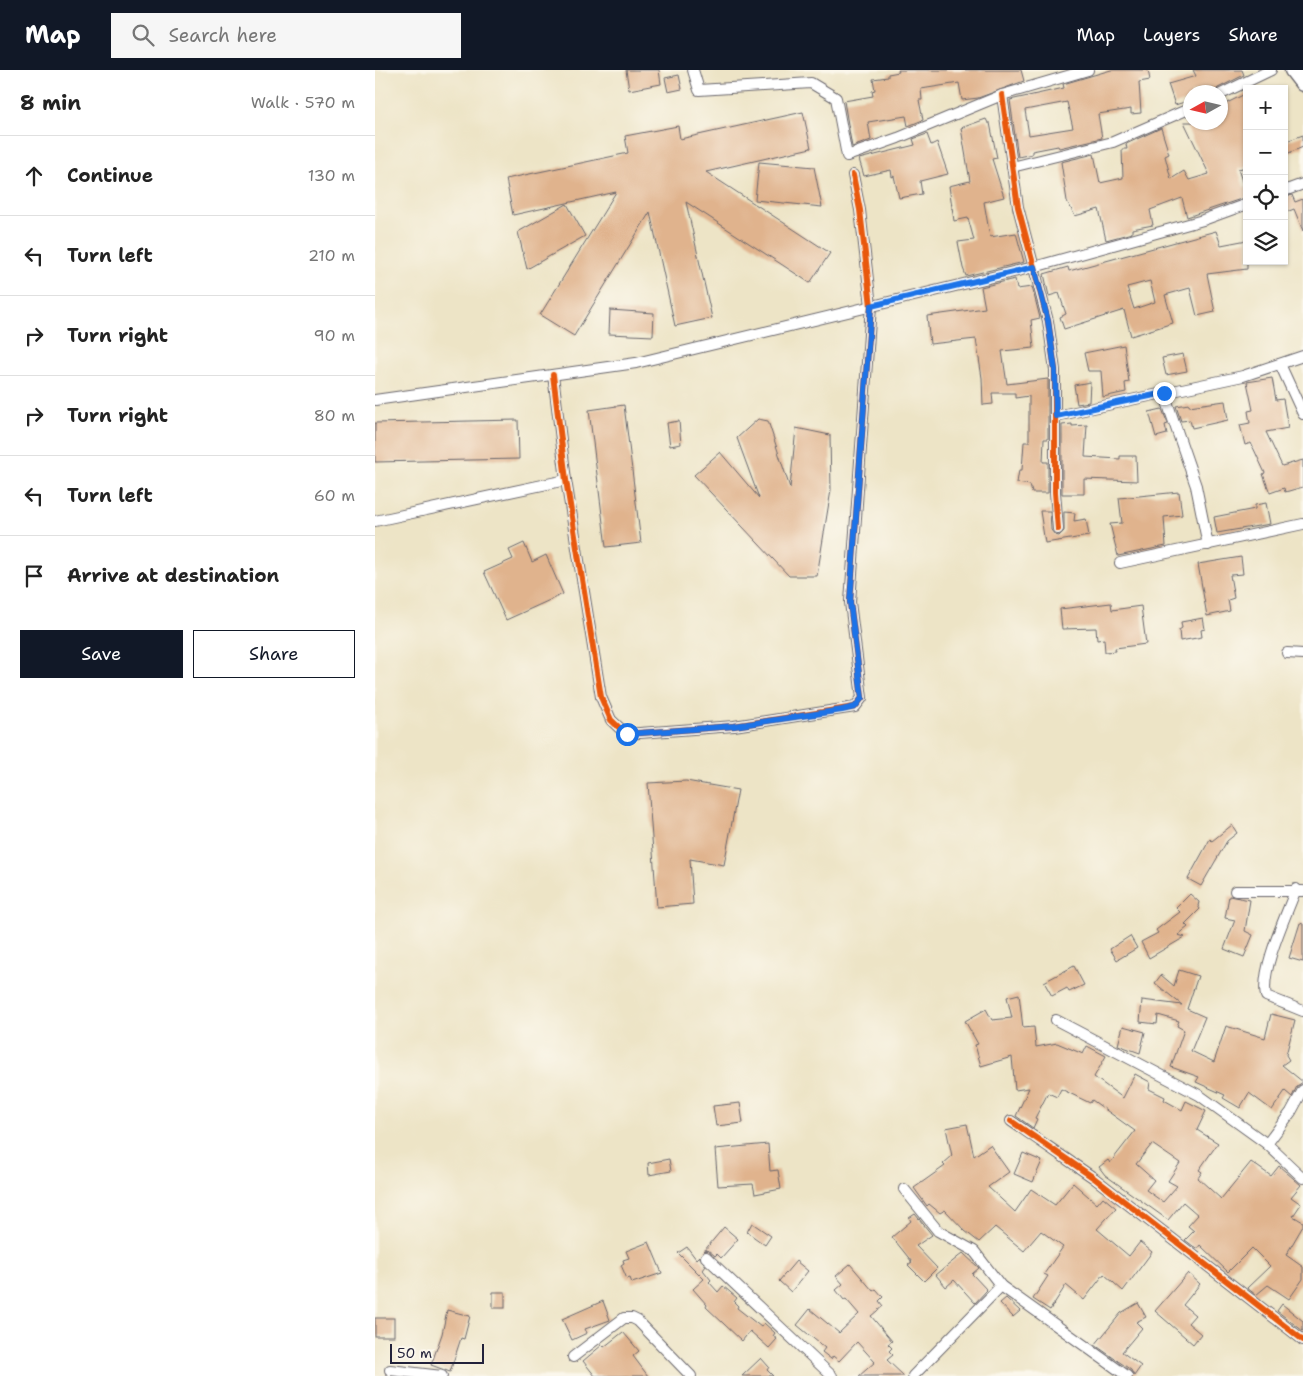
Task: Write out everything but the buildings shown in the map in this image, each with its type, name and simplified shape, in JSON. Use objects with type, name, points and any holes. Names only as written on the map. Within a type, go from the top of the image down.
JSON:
[{"type":"highway","points":[[1293,70],[1303,83]]},
{"type":"street","points":[[693,70],[699,90],[811,83],[836,98],[847,156],[898,138],[1002,95],[1088,70]]},
{"type":"street","points":[[1228,91],[1271,70]]},
{"type":"street","points":[[1002,95],[1022,225],[1048,321],[1055,370],[1055,492],[1058,529]]},
{"type":"street","points":[[1012,167],[1113,142],[1183,111]]},
{"type":"street","points":[[553,375],[565,480],[601,697],[611,720],[627,734],[734,726],[855,707],[862,698],[850,602],[871,306],[853,175]]},
{"type":"street","points":[[1288,190],[1303,184]]},
{"type":"street","points":[[375,400],[636,363],[1034,267],[1203,220],[1243,205]]},
{"type":"street","points":[[1056,416],[1243,376],[1303,356]]},
{"type":"street","points":[[1280,364],[1303,414]]},
{"type":"street","points":[[1164,393],[1196,486],[1208,545]]},
{"type":"street","points":[[375,521],[565,480]]},
{"type":"street","points":[[1119,563],[1303,524]]},
{"type":"street","points":[[1287,653],[1303,654]]},
{"type":"street","points":[[1235,891],[1299,890],[1267,970],[1263,986],[1266,996],[1303,1011]]},
{"type":"street","points":[[1056,1020],[1199,1095],[1267,1144],[1303,1178]]},
{"type":"street","points":[[1267,1144],[1291,1112],[1303,1090]]},
{"type":"street","points":[[1011,1121],[1094,1178],[1303,1340]]},
{"type":"street","points":[[904,1189],[938,1231],[974,1251],[1001,1286],[1127,1376]]},
{"type":"street","points":[[706,1258],[832,1376]]},
{"type":"street","points":[[917,1375],[1001,1286]]},
{"type":"street","points":[[573,1356],[624,1318],[632,1318],[638,1321],[691,1376]]},
{"type":"street","points":[[390,1370],[442,1376]]},
{"type":"cycle path","points":[[1002,95],[1018,207],[1048,321],[1055,370],[1055,492],[1058,529]]},
{"type":"cycle path","points":[[553,375],[566,480],[601,697],[611,720],[626,734],[734,726],[855,707],[862,698],[850,602],[871,306],[860,210],[853,175]]},
{"type":"cycle path","points":[[1011,1121],[1094,1178],[1303,1340]]},
{"type":"route","points":[[627,734],[734,726],[842,710],[855,707],[862,698],[850,602],[871,306],[1034,267],[1048,321],[1055,370],[1056,416],[1164,393]]}]
